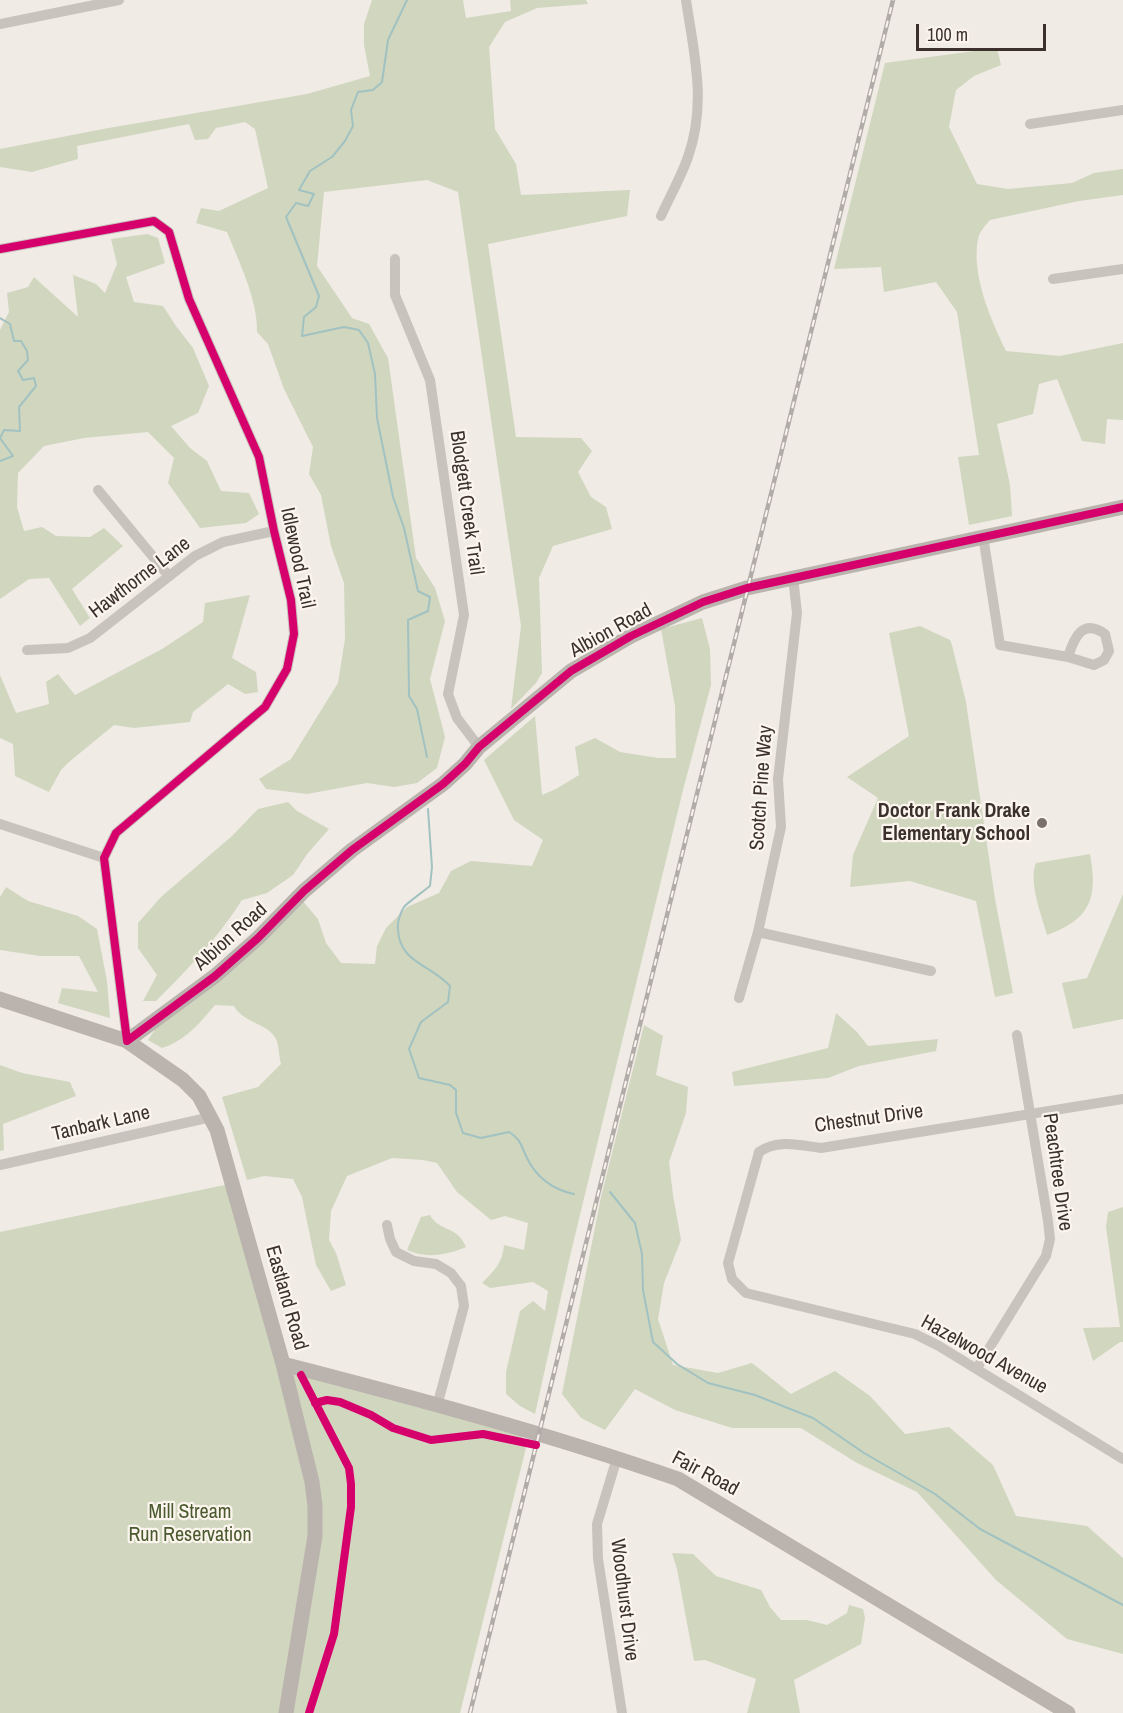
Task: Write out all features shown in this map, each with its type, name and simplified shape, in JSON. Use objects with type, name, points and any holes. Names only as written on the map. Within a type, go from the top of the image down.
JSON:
[{"type":"street","points":[[0,24],[119,0]]},
{"type":"street","points":[[661,216],[688,158],[698,110],[699,82],[686,0]]},
{"type":"street","points":[[1030,124],[1123,110]]},
{"type":"street","name":"Idlewood Trail","points":[[0,249],[154,221],[169,232],[189,299],[259,457],[291,600],[294,634],[287,669],[265,707],[116,833],[104,858]]},
{"type":"street","name":"Blodgett Creek Trail","points":[[395,259],[396,295],[430,380],[464,615],[448,694],[457,718],[479,747]]},
{"type":"street","points":[[1053,279],[1123,269]]},
{"type":"street","points":[[98,490],[168,575]]},
{"type":"street","name":"Albion Road","points":[[127,1041],[215,976],[258,938],[304,891],[352,850],[443,784],[465,764],[479,747],[572,671],[630,636],[703,602],[738,590],[1123,507]]},
{"type":"street","name":"Hawthorne Lane","points":[[27,650],[68,648],[90,638],[195,556],[223,543],[274,531]]},
{"type":"street","points":[[983,536],[1000,645],[1068,657]]},
{"type":"street","name":"Scotch Pine Way","points":[[739,998],[758,932],[781,827],[778,779],[797,613],[793,577]]},
{"type":"street","points":[[0,824],[104,858],[127,1041],[0,999]]},
{"type":"street","points":[[758,932],[931,971]]},
{"type":"street","name":"Peachtree Drive","points":[[977,1368],[1046,1256],[1050,1239],[1017,1035]]},
{"type":"street","name":"Eastland Road","points":[[127,1041],[183,1080],[199,1096],[217,1130],[283,1364],[312,1482],[316,1521],[286,1713]]},
{"type":"street","name":"Chestnut Drive","points":[[746,1293],[732,1279],[728,1263],[759,1152],[768,1146],[779,1143],[821,1148],[1123,1099]]},
{"type":"street","name":"Tanbark Lane","points":[[0,1165],[211,1118]]},
{"type":"street","points":[[387,1225],[396,1252],[414,1261],[436,1264],[451,1273],[461,1286],[464,1306],[437,1406]]},
{"type":"street","name":"Hazelwood Avenue","points":[[746,1293],[915,1334],[977,1368],[1123,1459]]},
{"type":"street","name":"Fair Road","points":[[283,1364],[617,1458],[678,1479],[1068,1713]]},
{"type":"street","name":"Woodhurst Drive","points":[[617,1458],[597,1524],[597,1559],[622,1713]]},
{"type":"green space","points":[[372,0],[463,0],[466,18],[511,11],[510,0],[586,0],[588,4],[537,8],[505,22],[489,47],[495,129],[516,164],[521,195],[630,190],[627,216],[488,244],[516,437],[581,438],[592,451],[578,472],[591,497],[606,507],[612,529],[553,546],[539,578],[542,673],[536,683],[511,709],[521,626],[458,192],[427,180],[324,192],[317,266],[352,318],[369,324],[388,358],[416,558],[435,588],[445,621],[430,679],[445,737],[437,768],[417,783],[394,787],[367,783],[307,794],[266,789],[259,779],[291,759],[338,683],[345,639],[344,583],[331,546],[321,495],[309,474],[313,447],[284,389],[268,344],[257,332],[251,294],[237,256],[227,232],[196,223],[201,208],[219,211],[268,188],[255,129],[245,122],[216,128],[208,139],[195,140],[189,124],[77,146],[78,159],[32,172],[0,167],[0,149],[307,94],[370,76],[364,45],[364,24]]},
{"type":"green space","points":[[997,48],[1001,65],[974,76],[956,90],[949,127],[977,184],[1008,189],[1072,183],[1094,173],[1123,169],[1123,195],[1079,201],[990,220],[979,236],[977,253],[977,267],[984,297],[1006,351],[1060,356],[1123,343],[1123,420],[1107,419],[1105,444],[1082,441],[1057,379],[1039,384],[1033,414],[997,424],[1010,485],[1012,516],[969,525],[958,457],[979,455],[957,312],[936,282],[884,292],[881,267],[834,269],[885,63]]},
{"type":"green space","points":[[147,234],[158,238],[165,263],[126,277],[134,302],[163,306],[193,348],[209,386],[198,413],[171,426],[190,448],[207,461],[221,491],[249,493],[259,514],[246,523],[200,528],[168,483],[174,458],[148,432],[84,438],[44,446],[18,473],[17,507],[24,531],[42,527],[56,536],[90,537],[104,528],[123,546],[72,589],[90,618],[80,626],[49,578],[29,579],[0,599],[0,330],[9,312],[7,293],[28,287],[34,277],[78,317],[73,275],[96,284],[105,293],[117,264],[111,239]]},
{"type":"green space","points":[[250,595],[232,658],[256,672],[258,692],[245,694],[228,684],[193,712],[190,722],[134,728],[114,725],[61,770],[49,792],[15,776],[13,744],[0,738],[0,675],[16,713],[49,704],[46,682],[58,674],[75,695],[162,649],[203,622],[205,603]]},
{"type":"green space","points":[[702,618],[710,649],[711,685],[683,790],[571,1252],[535,1414],[520,1406],[506,1394],[506,1372],[520,1311],[533,1301],[545,1311],[548,1291],[533,1282],[490,1288],[482,1283],[500,1261],[504,1245],[524,1250],[528,1223],[505,1216],[491,1220],[457,1192],[437,1163],[392,1158],[347,1176],[331,1211],[329,1240],[336,1253],[346,1285],[331,1291],[316,1265],[302,1197],[293,1179],[264,1176],[247,1180],[222,1097],[258,1087],[281,1064],[276,1039],[267,1029],[243,1016],[234,1006],[215,1005],[192,1031],[178,1041],[162,1048],[148,1040],[156,1028],[302,900],[318,919],[326,943],[341,963],[375,964],[377,946],[386,928],[407,907],[439,893],[451,871],[471,861],[532,866],[543,840],[514,820],[484,760],[535,716],[542,795],[579,775],[575,747],[595,738],[620,752],[658,758],[676,758],[675,706],[661,629]]},
{"type":"green space","points":[[920,626],[950,640],[952,645],[966,702],[995,899],[1013,993],[995,997],[976,901],[910,881],[850,887],[853,855],[878,798],[847,777],[909,736],[889,633]]},
{"type":"green space","points":[[288,802],[297,811],[329,829],[293,875],[267,893],[242,900],[212,941],[168,989],[156,1001],[143,1001],[157,975],[138,948],[138,923],[161,897],[232,836],[258,809]]},
{"type":"green space","points":[[1090,854],[1093,883],[1088,905],[1073,922],[1047,935],[1035,889],[1036,863]]},
{"type":"green space","points":[[6,887],[28,901],[78,916],[97,929],[107,981],[110,1018],[58,1003],[62,988],[98,992],[79,956],[40,956],[0,950],[0,897]]},
{"type":"green space","points":[[1123,894],[1123,1019],[1073,1029],[1062,983],[1087,978]]},
{"type":"green space","points":[[836,1013],[857,1032],[868,1046],[938,1039],[936,1051],[859,1066],[828,1078],[734,1086],[732,1072],[828,1048]]},
{"type":"green space","points":[[644,1025],[663,1036],[656,1075],[688,1087],[686,1113],[669,1162],[681,1240],[664,1283],[658,1319],[673,1365],[718,1373],[752,1363],[791,1394],[835,1371],[870,1396],[905,1434],[949,1427],[993,1465],[1016,1516],[1087,1526],[1123,1558],[1123,1654],[1067,1639],[996,1580],[917,1492],[857,1463],[801,1428],[732,1428],[675,1410],[635,1389],[605,1430],[581,1418],[562,1394],[601,1197]]},
{"type":"green space","points":[[0,1065],[22,1073],[70,1082],[76,1096],[3,1124],[4,1150],[0,1151]]},
{"type":"green space","name":"Mill Stream Run Reservation","points":[[234,1183],[282,1361],[524,1431],[521,1445],[526,1447],[524,1456],[460,1713],[0,1713],[0,1232]]},
{"type":"green space","points":[[1123,1207],[1123,1342],[1093,1361],[1083,1328],[1120,1327],[1106,1227],[1108,1212]]},
{"type":"green space","points":[[430,1215],[438,1224],[458,1235],[466,1247],[437,1255],[414,1253],[407,1250],[421,1217]]},
{"type":"green space","points":[[672,1553],[693,1554],[716,1576],[761,1590],[770,1607],[781,1620],[807,1620],[827,1625],[847,1613],[849,1605],[863,1609],[865,1618],[861,1644],[794,1680],[800,1713],[747,1713],[756,1679],[705,1660],[694,1661]]},
{"type":"waterway","points":[[407,0],[388,40],[382,82],[373,90],[358,92],[351,110],[353,126],[345,141],[332,157],[310,171],[299,190],[314,194],[308,206],[296,203],[286,217],[319,296],[316,307],[304,317],[302,336],[344,327],[359,330],[368,343],[375,374],[377,418],[393,497],[404,528],[418,591],[430,597],[428,611],[408,620],[409,696],[417,709],[427,757]]},
{"type":"waterway","points":[[0,318],[10,324],[14,341],[21,341],[27,351],[28,360],[18,371],[23,380],[34,378],[36,386],[19,407],[20,431],[4,430],[0,438],[13,456],[0,461]]},
{"type":"waterway","points":[[428,809],[432,867],[430,886],[404,907],[399,918],[398,930],[404,950],[450,986],[448,1002],[421,1022],[409,1049],[419,1078],[450,1085],[456,1090],[456,1113],[463,1133],[481,1138],[509,1132],[518,1140],[540,1177],[552,1186],[574,1194]]},
{"type":"waterway","points":[[610,1192],[635,1223],[642,1254],[643,1290],[653,1342],[677,1364],[708,1383],[755,1395],[813,1418],[864,1453],[935,1494],[980,1529],[1123,1605]]},
{"type":"railway","points":[[470,1713],[893,0]]},
{"type":"cycle path","points":[[0,249],[154,221],[169,232],[189,299],[259,457],[291,600],[294,634],[287,669],[265,707],[116,833],[104,858],[127,1041],[215,976],[258,938],[304,891],[352,850],[443,784],[465,764],[479,747],[571,671],[631,636],[703,602],[747,588],[1123,507]]},
{"type":"cycle path","points":[[301,1375],[349,1468],[351,1484],[351,1507],[334,1634],[309,1713]]},
{"type":"cycle path","points":[[315,1403],[327,1400],[340,1402],[371,1415],[393,1428],[431,1440],[483,1434],[536,1445]]},
{"type":"place","name":"Doctor Frank Drake Elementary School","points":[[1042,823]]}]
